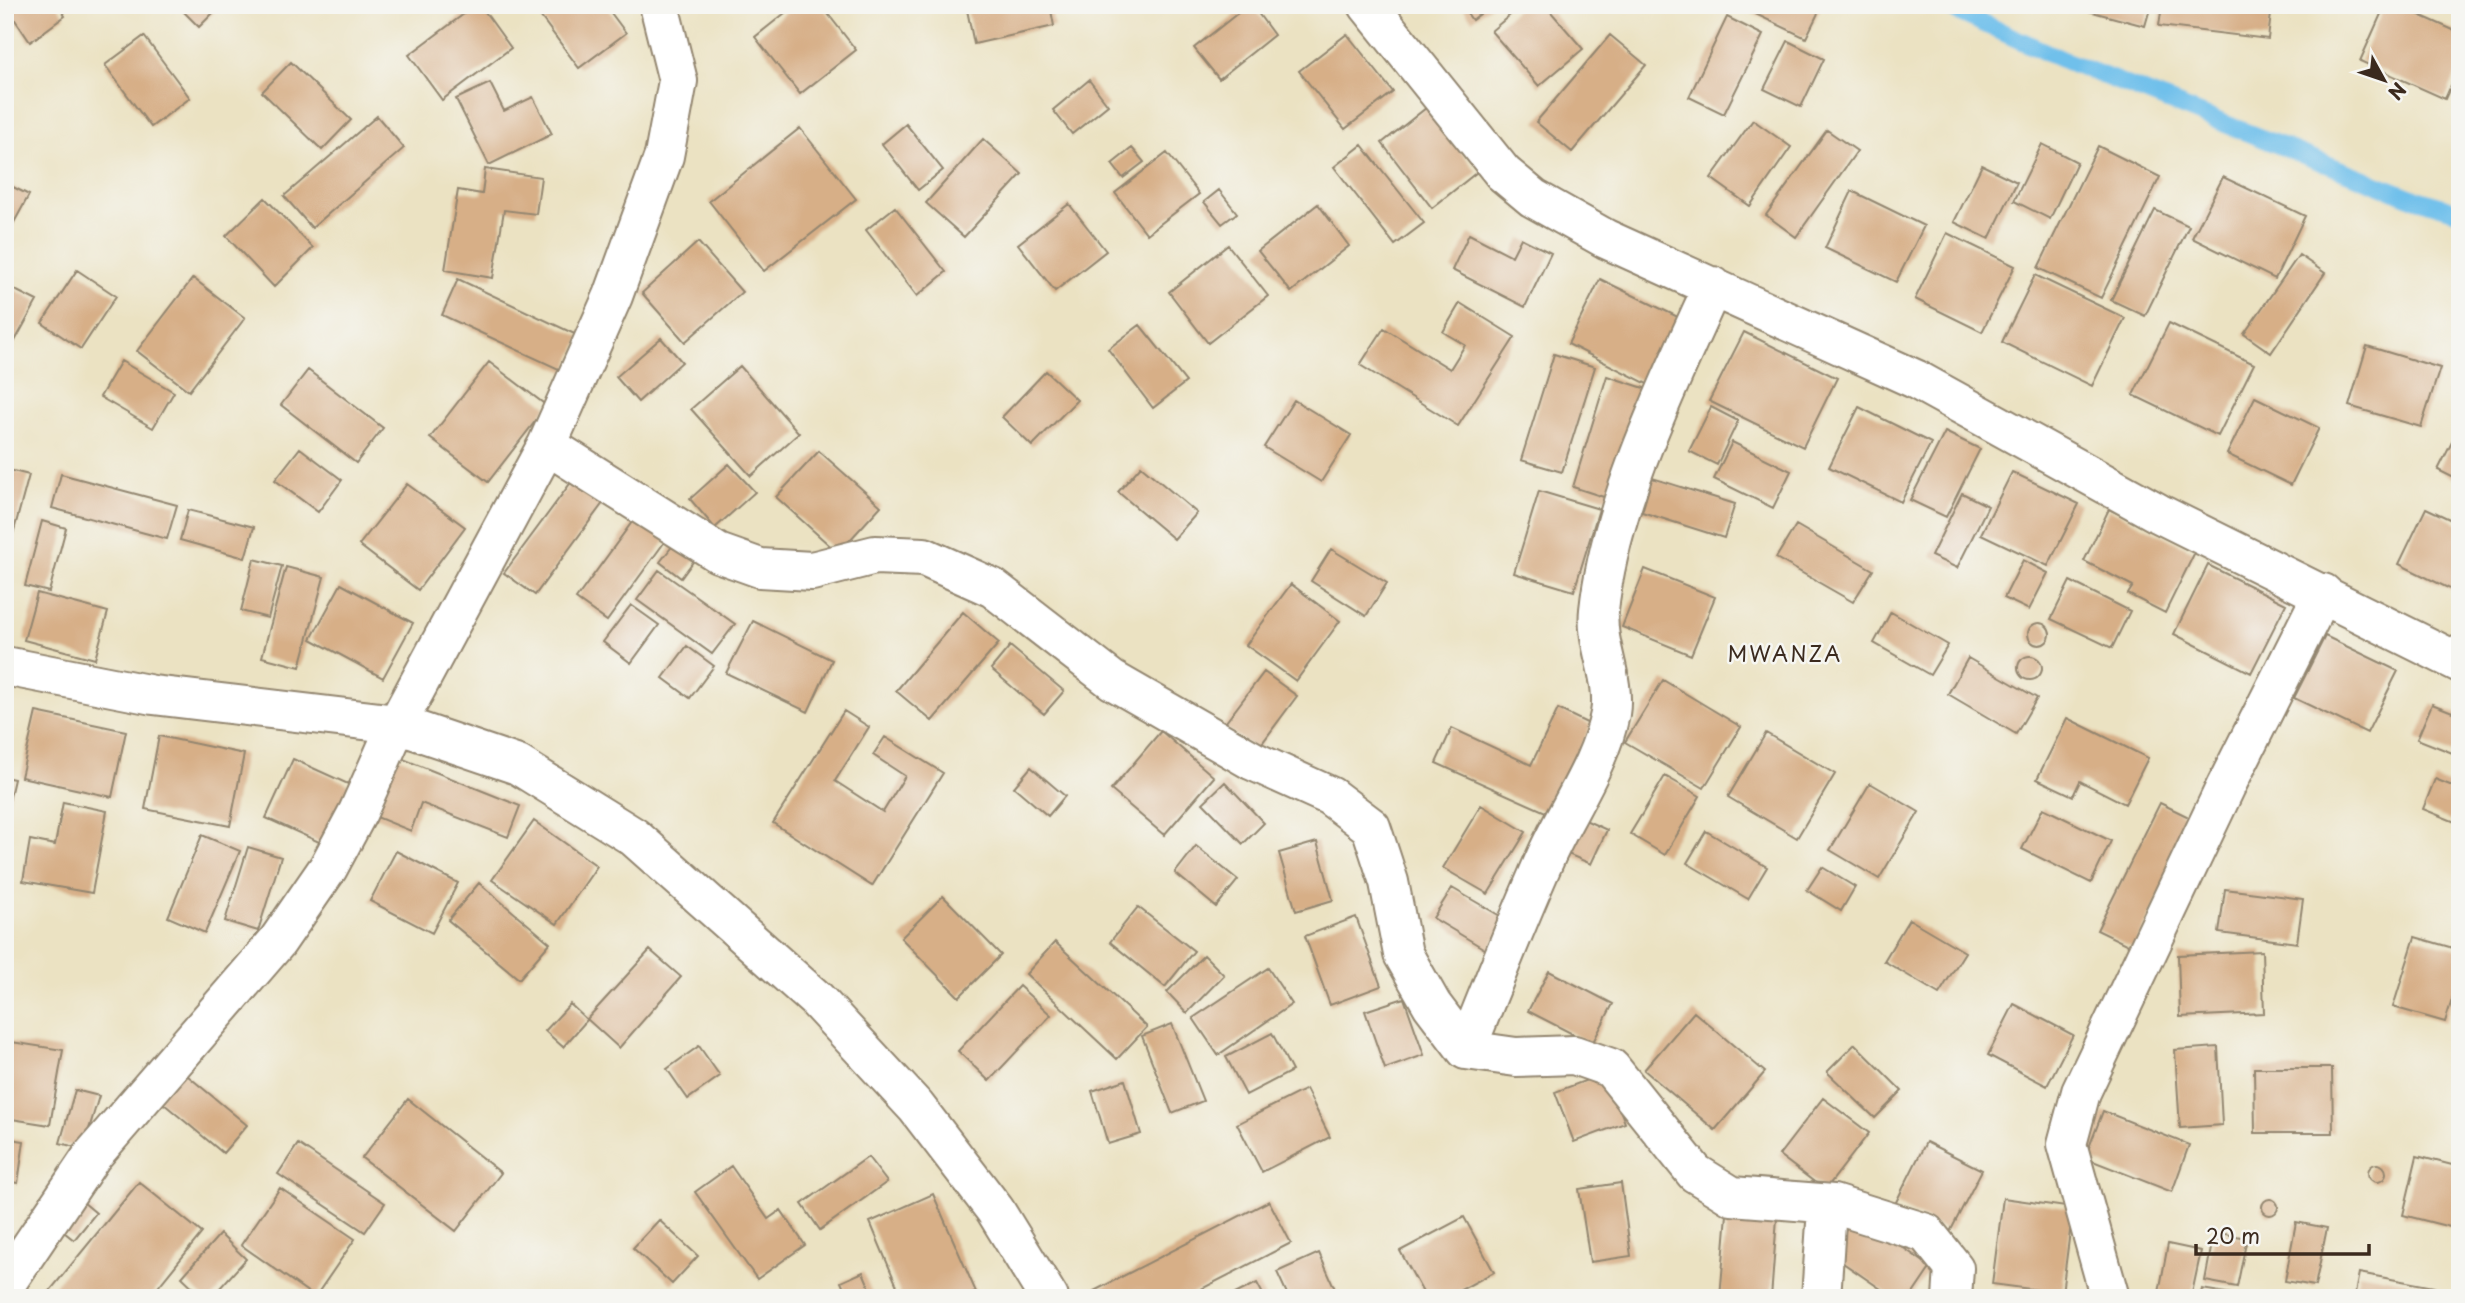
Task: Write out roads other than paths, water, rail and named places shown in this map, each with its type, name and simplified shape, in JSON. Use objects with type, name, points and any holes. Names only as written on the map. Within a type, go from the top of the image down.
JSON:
[{"type":"street","points":[[5,1284],[92,1156],[284,931],[328,867],[352,823],[397,724],[547,444],[613,296],[664,156],[678,80],[659,5]]},
{"type":"street","points":[[1367,5],[1503,173],[1533,198],[1606,239],[1915,379],[2158,513],[2460,663]]},
{"type":"street","points":[[1466,1050],[1548,853],[1596,756],[1610,713],[1609,671],[1601,643],[1599,613],[1608,548],[1660,408],[1713,286]]},
{"type":"street","points":[[547,444],[718,553],[760,568],[812,571],[875,555],[924,556],[993,588],[1112,680],[1253,761],[1329,796],[1371,827],[1390,882],[1403,954],[1432,1005],[1466,1050],[1516,1057],[1574,1055],[1611,1068],[1639,1098],[1695,1173],[1732,1196],[1833,1204],[1926,1233],[1954,1268],[1952,1298]]},
{"type":"street","points":[[2110,1298],[2067,1144],[2081,1092],[2226,786],[2323,593]]},
{"type":"street","points":[[6,668],[153,695],[397,724],[518,765],[644,846],[817,1000],[916,1107],[995,1210],[1049,1298]]},
{"type":"street","points":[[1821,1298],[1826,1223],[1833,1204]]},
{"type":"waterway","points":[[1943,5],[2061,59],[2410,197],[2460,212]]},
{"type":"district","name":"MWANZA","points":[[1785,655]]}]
